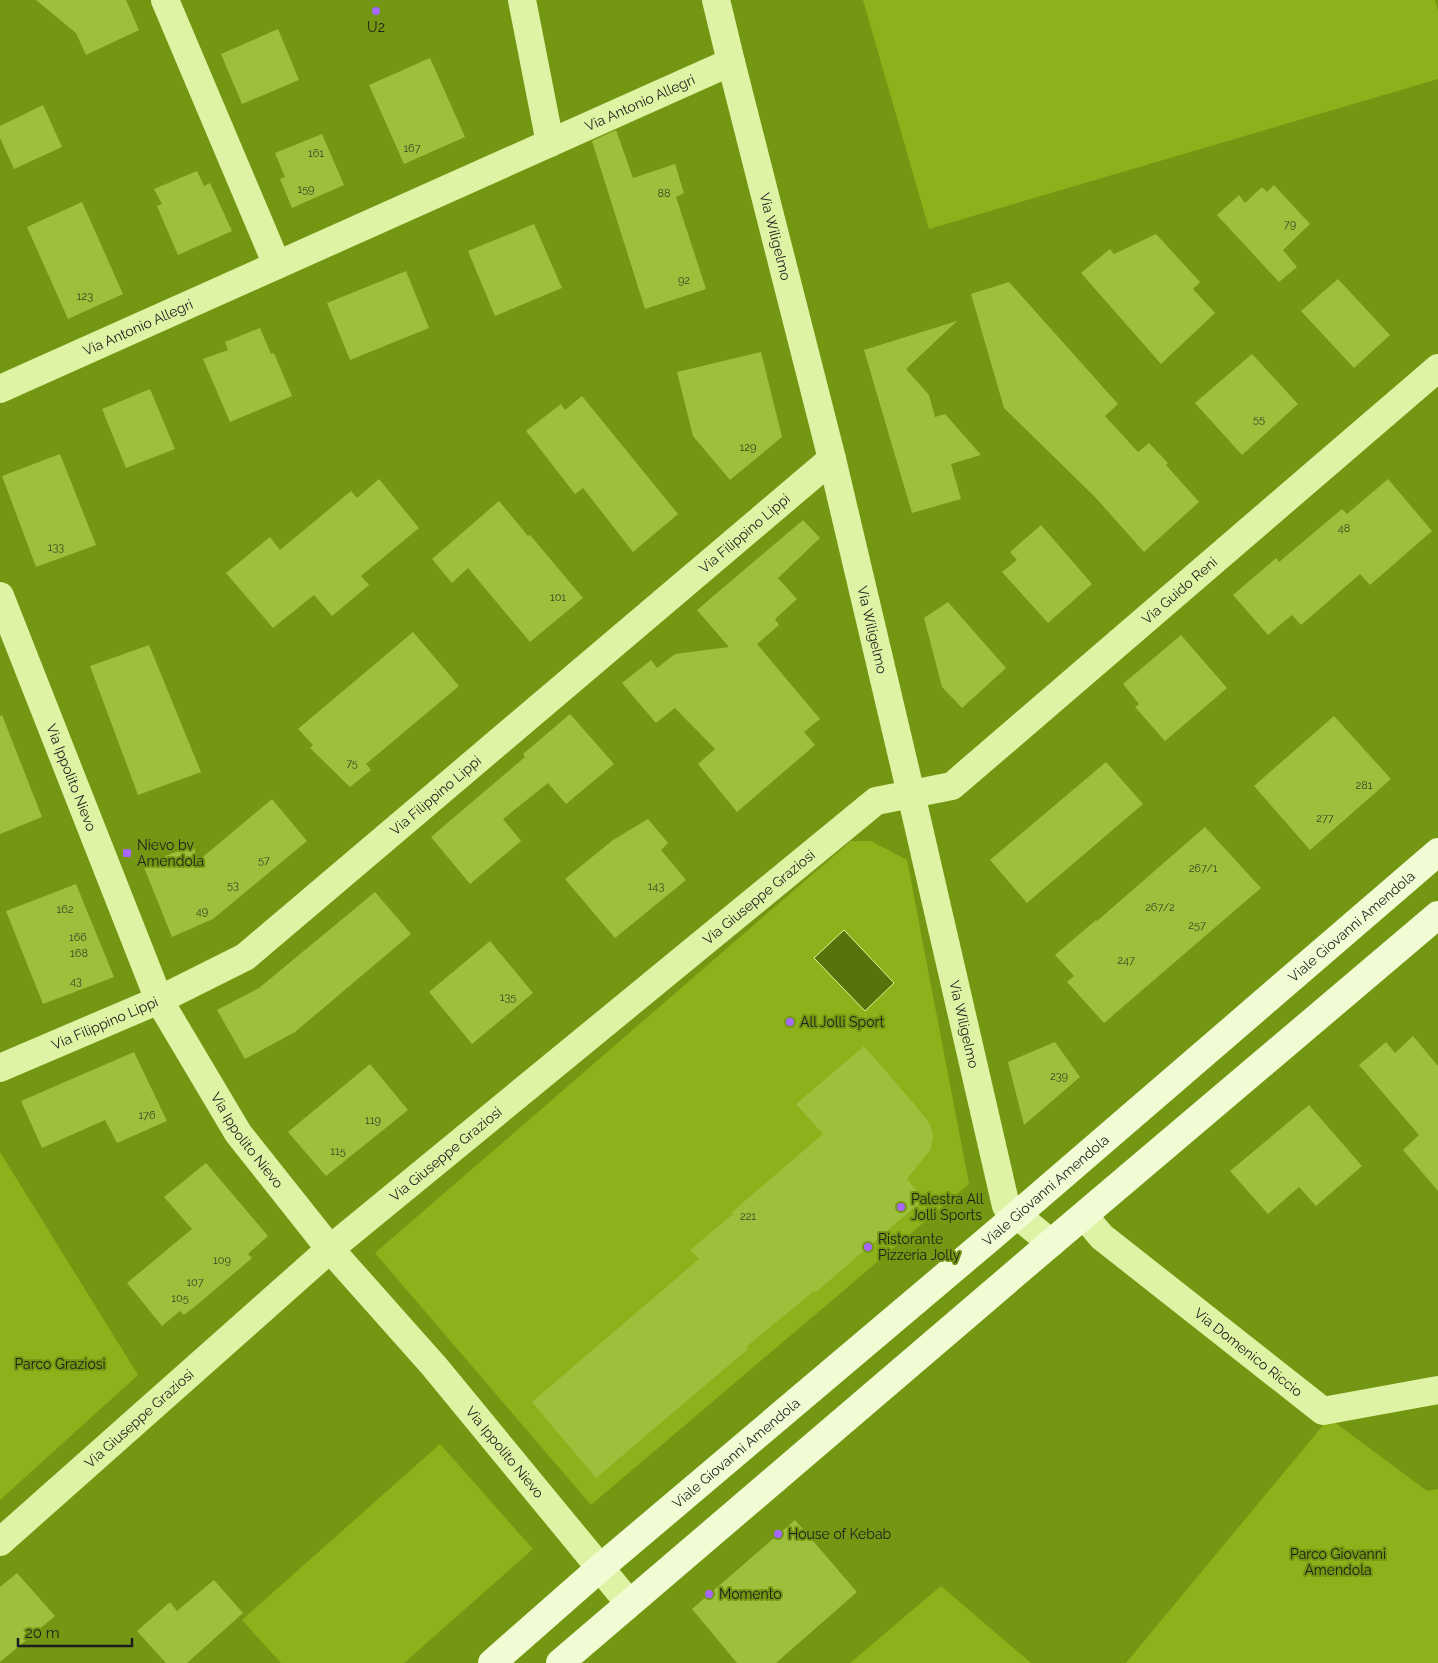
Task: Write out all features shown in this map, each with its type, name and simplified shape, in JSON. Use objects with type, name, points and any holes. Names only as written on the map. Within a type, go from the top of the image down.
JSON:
[{"type":"main road","name":"Viale Giovanni Amendola","points":[[492,1663],[1012,1210],[1438,852]]},
{"type":"main road","points":[[560,1663],[1438,914]]},
{"type":"street","points":[[165,0],[277,265]]},
{"type":"street","points":[[522,0],[550,143]]},
{"type":"street","name":"Via Wiligelmo","points":[[716,0],[832,459],[1012,1210]]},
{"type":"street","name":"Via Antonio Allegri","points":[[0,389],[731,62]]},
{"type":"street","name":"Via Guido Reni","points":[[912,794],[952,786],[1438,368]]},
{"type":"street","name":"Via Filippino Lippi","points":[[0,1068],[159,1000],[244,957],[832,459]]},
{"type":"street","name":"Via Ippolito Nievo","points":[[0,596],[159,1000],[238,1133],[330,1249],[434,1366],[629,1603]]},
{"type":"street","name":"Via Giuseppe Graziosi","points":[[0,1542],[330,1249],[876,801],[912,794]]},
{"type":"street","points":[[1012,1210],[1051,1243]]},
{"type":"street","name":"Via Domenico Riccio","points":[[1084,1216],[1102,1237],[1323,1411],[1438,1390]]},
{"type":"green space","points":[[863,0],[1435,0],[1438,10],[1438,79],[929,229]]},
{"type":"green space","name":"All Jolli Sport","points":[[851,841],[871,841],[907,860],[969,1184],[591,1505],[375,1253]]},
{"type":"green space","name":"Parco Graziosi","points":[[0,1152],[138,1375],[0,1500]]},
{"type":"green space","name":"Parco Giovanni Amendola","points":[[1329,1418],[1427,1491],[1438,1489],[1438,1663],[1126,1663]]},
{"type":"green space","points":[[440,1444],[533,1549],[404,1663],[281,1663],[242,1620]]},
{"type":"green space","points":[[941,1586],[1031,1663],[850,1663]]},
{"type":"shaded area","points":[[844,930],[894,983],[865,1011],[814,958]]},
{"type":"building","points":[[36,0],[126,0],[139,30],[86,55],[76,33]]},
{"type":"building","points":[[278,29],[299,80],[242,104],[221,54]]},
{"type":"building","points":[[430,58],[465,137],[404,164],[369,85]]},
{"type":"building","points":[[43,105],[62,147],[14,169],[0,138],[0,126]]},
{"type":"building","points":[[616,130],[633,178],[675,164],[684,193],[676,197],[706,289],[645,309],[592,141]]},
{"type":"building","points":[[322,134],[344,185],[292,208],[280,179],[285,177],[275,153]]},
{"type":"building","points":[[197,171],[204,186],[210,183],[232,231],[178,255],[157,206],[162,204],[154,189]]},
{"type":"building","points":[[1274,185],[1310,224],[1283,250],[1297,267],[1279,282],[1217,215],[1239,195],[1245,203],[1262,187],[1267,192]]},
{"type":"building","points":[[82,202],[123,294],[68,319],[27,227]]},
{"type":"building","points":[[534,224],[562,288],[495,316],[468,251]]},
{"type":"building","points":[[1156,234],[1200,282],[1193,289],[1215,313],[1161,364],[1081,273],[1110,249],[1114,254]]},
{"type":"building","points":[[406,271],[429,328],[350,360],[327,303]]},
{"type":"building","points":[[1338,279],[1390,335],[1354,368],[1301,311]]},
{"type":"building","points":[[1009,282],[1118,404],[1105,416],[1138,452],[1149,443],[1168,463],[1166,465],[1199,502],[1144,552],[1095,497],[1004,408],[971,294]]},
{"type":"building","points":[[957,321],[906,369],[929,395],[935,417],[945,414],[981,455],[951,464],[961,499],[912,513],[864,350]]},
{"type":"building","points":[[260,328],[271,354],[274,353],[292,396],[230,422],[203,359],[228,350],[225,342]]},
{"type":"building","points":[[761,352],[782,437],[730,480],[693,436],[677,372]]},
{"type":"building","points":[[1252,354],[1298,404],[1242,455],[1195,403]]},
{"type":"building","points":[[150,389],[175,449],[126,468],[102,409]]},
{"type":"building","points":[[582,396],[678,514],[633,552],[583,488],[575,494],[526,431],[561,404],[565,410]]},
{"type":"building","points":[[60,454],[96,545],[36,567],[2,476]]},
{"type":"building","points":[[379,479],[419,528],[361,576],[369,585],[332,616],[314,595],[273,628],[226,573],[270,537],[280,550],[351,491],[357,498]]},
{"type":"building","points":[[1388,479],[1432,531],[1370,585],[1360,574],[1301,625],[1292,615],[1268,635],[1233,595],[1276,558],[1279,562],[1342,509],[1347,514]]},
{"type":"building","points":[[499,501],[583,598],[530,642],[468,568],[452,583],[432,559]]},
{"type":"building","points":[[803,520],[820,538],[778,578],[797,599],[775,619],[779,625],[757,644],[820,719],[804,732],[815,745],[737,812],[698,764],[715,749],[675,708],[656,723],[622,683],[651,660],[657,668],[675,654],[729,647],[697,610]]},
{"type":"building","points":[[1041,525],[1092,584],[1048,623],[1002,572],[1017,560],[1010,552]]},
{"type":"building","points":[[948,602],[1006,668],[962,708],[942,687],[924,618]]},
{"type":"building","points":[[413,632],[459,686],[366,764],[371,770],[350,787],[310,748],[313,745],[298,729]]},
{"type":"building","points":[[1181,635],[1227,688],[1165,741],[1135,707],[1139,704],[1123,684]]},
{"type":"building","points":[[149,645],[201,772],[138,795],[90,666]]},
{"type":"building","points":[[570,714],[614,764],[566,804],[548,783],[503,819],[521,841],[470,884],[431,837],[525,757],[523,754]]},
{"type":"building","points":[[2,715],[42,817],[0,834],[0,716]]},
{"type":"building","points":[[1334,716],[1391,779],[1310,850],[1254,786]]},
{"type":"building","points":[[1106,762],[1143,804],[1027,903],[990,860]]},
{"type":"building","points":[[272,799],[307,841],[213,919],[172,937],[143,865],[193,845],[198,861]]},
{"type":"building","points":[[648,819],[668,843],[661,850],[686,880],[615,938],[565,879],[613,840]]},
{"type":"building","points":[[1205,827],[1261,888],[1104,1023],[1067,982],[1074,976],[1055,955]]},
{"type":"building","points":[[76,884],[114,977],[43,1004],[6,911]]},
{"type":"building","points":[[375,892],[411,934],[295,1032],[245,1059],[217,1010],[259,988]]},
{"type":"building","points":[[490,941],[533,993],[472,1044],[429,992]]},
{"type":"building","points":[[1413,1036],[1438,1066],[1438,1191],[1403,1150],[1419,1135],[1359,1065],[1386,1042],[1395,1053]]},
{"type":"building","points":[[1055,1042],[1080,1077],[1024,1125],[1008,1062]]},
{"type":"building","points":[[864,1046],[930,1124],[933,1136],[931,1149],[907,1179],[924,1199],[816,1292],[814,1291],[746,1347],[748,1349],[596,1478],[532,1402],[699,1259],[690,1250],[823,1134],[796,1104]]},
{"type":"building","points":[[134,1052],[167,1121],[117,1143],[105,1120],[42,1148],[21,1101]]},
{"type":"building","points":[[370,1064],[408,1110],[326,1176],[288,1132]]},
{"type":"building","points":[[1309,1105],[1362,1166],[1316,1206],[1299,1187],[1268,1214],[1230,1171]]},
{"type":"building","points":[[206,1163],[268,1236],[248,1254],[252,1258],[198,1304],[184,1315],[180,1311],[162,1326],[127,1283],[192,1229],[164,1197]]},
{"type":"building","points":[[795,1520],[857,1592],[776,1663],[737,1663],[692,1609]]},
{"type":"building","points":[[17,1573],[55,1616],[0,1662],[0,1587]]},
{"type":"building","points":[[214,1580],[243,1613],[187,1663],[166,1663],[137,1631],[170,1602],[177,1611]]},
{"type":"place","name":"U2","points":[[376,11]]},
{"type":"place","name":"Nievo bv Amendola","points":[[127,853]]},
{"type":"place","name":"All Jolli Sport","points":[[790,1022]]},
{"type":"place","name":"Palestra All Jolli Sports","points":[[901,1207]]},
{"type":"place","name":"Ristorante Pizzeria Jolly","points":[[868,1247]]},
{"type":"place","name":"House of Kebab","points":[[778,1534]]},
{"type":"place","name":"Momento","points":[[709,1594]]}]
